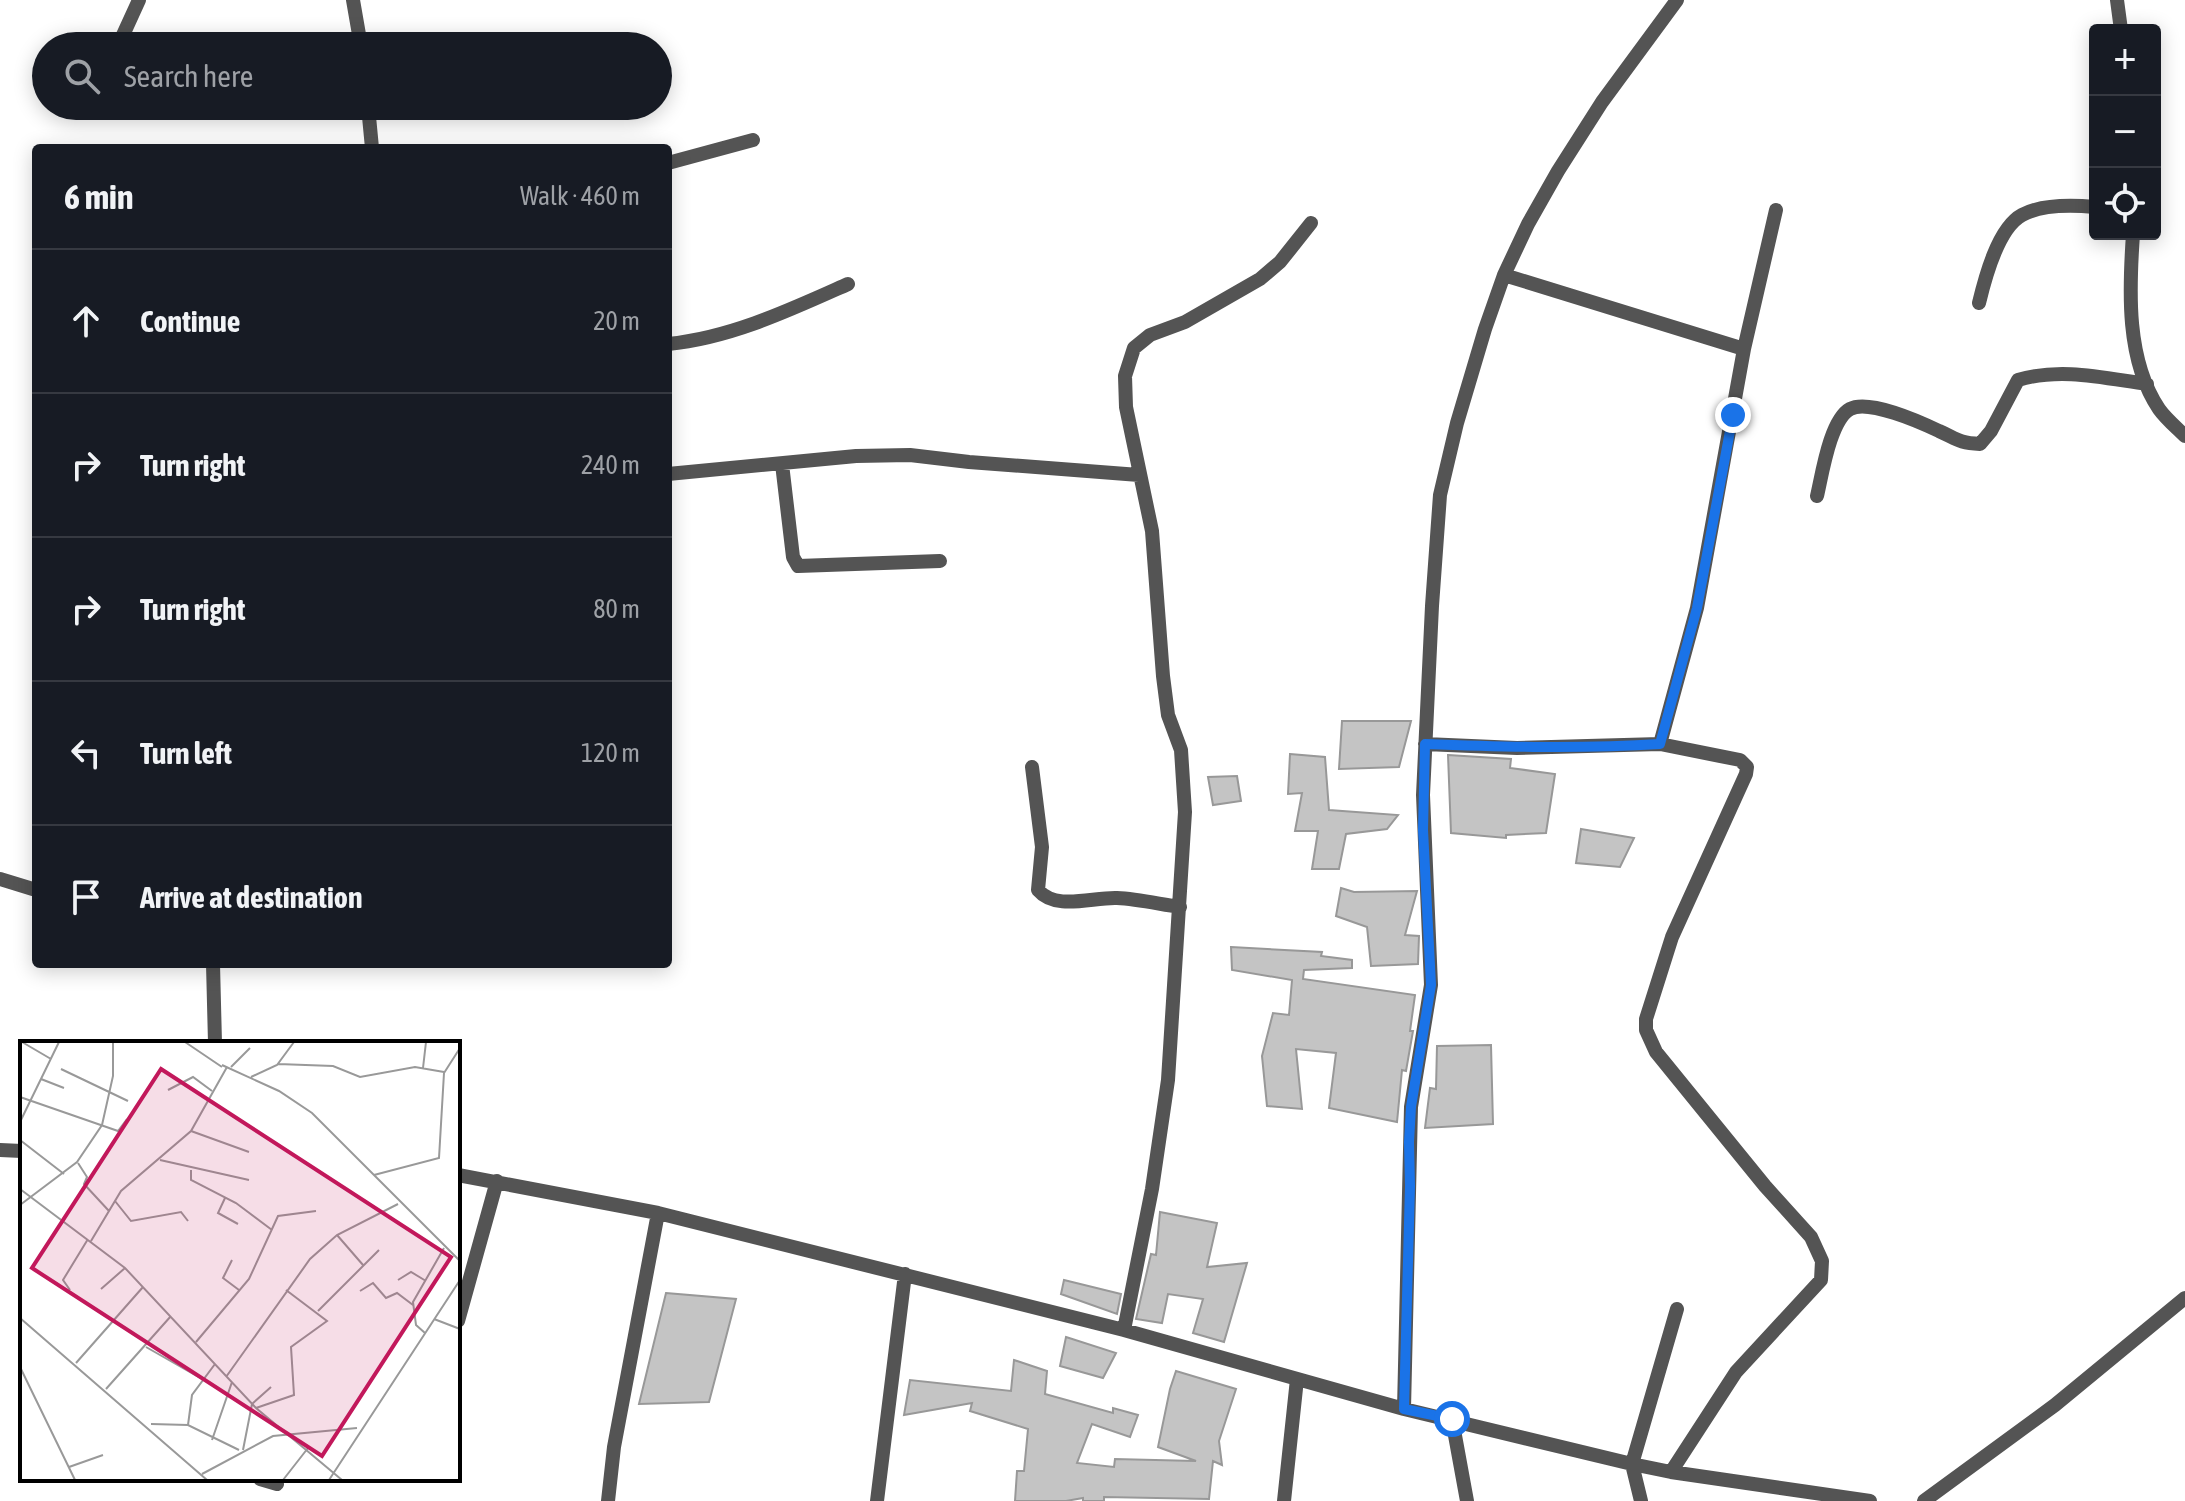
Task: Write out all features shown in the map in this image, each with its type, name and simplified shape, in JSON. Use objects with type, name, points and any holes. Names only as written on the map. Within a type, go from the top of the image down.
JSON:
[{"type":"street","points":[[124,32],[139,0]]},
{"type":"street","points":[[353,0],[359,32]]},
{"type":"street","points":[[1404,1409],[1410,1119],[1431,985],[1423,830],[1440,495],[1461,410],[1504,275],[1558,171],[1602,102],[1677,0]]},
{"type":"street","points":[[2117,0],[2120,24]]},
{"type":"street","points":[[369,120],[372,144]]},
{"type":"street","points":[[672,162],[753,140]]},
{"type":"street","points":[[1979,303],[1992,260],[2012,223],[2023,214],[2040,209],[2089,206]]},
{"type":"street","points":[[1660,744],[1697,608],[1744,349],[1776,210]]},
{"type":"street","points":[[1124,1330],[1152,1189],[1168,1080],[1185,812],[1181,750],[1168,715],[1152,531],[1126,407],[1125,376],[1134,348],[1150,335],[1185,322],[1260,279],[1280,262],[1311,223]]},
{"type":"street","points":[[2133,240],[2132,315],[2140,371],[2160,409],[2185,436]]},
{"type":"street","points":[[1504,275],[1744,349]]},
{"type":"street","points":[[672,343],[720,334],[789,310],[848,284]]},
{"type":"street","points":[[1817,496],[1827,452],[1838,422],[1847,410],[1861,406],[1883,410],[1939,431],[1960,443],[1980,444],[1991,431],[2018,380],[2038,374],[2071,373],[2147,384]]},
{"type":"street","points":[[672,474],[856,456],[910,455],[1139,475]]},
{"type":"street","points":[[782,464],[793,557],[798,566],[940,561]]},
{"type":"street","points":[[1425,744],[1517,748],[1660,744],[1740,760],[1747,767],[1672,937],[1646,1019],[1646,1030],[1656,1052],[1765,1186],[1811,1237],[1822,1261],[1823,1272],[1821,1280],[1736,1372],[1671,1472]]},
{"type":"street","points":[[1032,767],[1042,847],[1038,890],[1044,897],[1064,901],[1116,898],[1180,907]]},
{"type":"street","points":[[0,879],[32,889]]},
{"type":"street","points":[[213,968],[215,1041]]},
{"type":"street","points":[[0,1150],[20,1151]]},
{"type":"street","points":[[460,1175],[658,1213],[1124,1330],[1404,1409],[1632,1464],[1870,1501]]},
{"type":"street","points":[[460,1314],[497,1181]]},
{"type":"street","points":[[608,1501],[614,1447],[658,1213]]},
{"type":"street","points":[[877,1501],[905,1274]]},
{"type":"street","points":[[1924,1501],[2055,1405],[2185,1298]]},
{"type":"street","points":[[1641,1501],[1632,1464],[1677,1309]]},
{"type":"street","points":[[1275,1501],[1284,1501],[1297,1379]]},
{"type":"street","points":[[1452,1419],[1467,1501]]},
{"type":"street","points":[[267,1481],[277,1484]]},
{"type":"building","points":[[1342,721],[1411,721],[1399,767],[1339,769]]},
{"type":"building","points":[[1290,754],[1325,757],[1329,810],[1398,815],[1387,829],[1346,834],[1339,869],[1312,869],[1318,831],[1295,831],[1302,793],[1288,794]]},
{"type":"building","points":[[1448,755],[1511,759],[1510,768],[1555,774],[1546,833],[1506,835],[1506,838],[1451,833]]},
{"type":"building","points":[[1237,776],[1241,801],[1213,805],[1208,777]]},
{"type":"building","points":[[1581,829],[1634,838],[1620,867],[1576,863]]},
{"type":"building","points":[[1341,888],[1354,892],[1417,891],[1405,935],[1419,936],[1418,964],[1371,966],[1367,927],[1336,916]]},
{"type":"building","points":[[1231,947],[1322,952],[1321,956],[1352,960],[1352,968],[1304,970],[1303,979],[1415,995],[1410,1031],[1413,1031],[1406,1071],[1402,1070],[1397,1122],[1329,1108],[1336,1053],[1296,1049],[1302,1109],[1267,1106],[1262,1056],[1273,1013],[1289,1015],[1292,980],[1232,970]]},
{"type":"building","points":[[1491,1045],[1493,1124],[1425,1128],[1430,1088],[1436,1089],[1437,1046]]},
{"type":"building","points":[[1160,1212],[1217,1223],[1207,1267],[1247,1263],[1224,1342],[1193,1333],[1203,1299],[1168,1294],[1162,1323],[1136,1319],[1151,1254],[1156,1255]]},
{"type":"building","points":[[1064,1280],[1121,1294],[1117,1314],[1061,1294]]},
{"type":"building","points":[[666,1293],[736,1299],[709,1402],[639,1404]]},
{"type":"building","points":[[1066,1337],[1116,1353],[1103,1378],[1060,1366]]},
{"type":"building","points":[[1014,1360],[1047,1371],[1045,1394],[1113,1413],[1113,1408],[1138,1415],[1130,1437],[1092,1424],[1077,1463],[1114,1467],[1115,1459],[1196,1461],[1158,1447],[1176,1371],[1236,1389],[1219,1441],[1222,1465],[1213,1461],[1209,1499],[1104,1497],[1104,1501],[1083,1501],[1083,1498],[1015,1501],[1017,1471],[1024,1471],[1028,1429],[970,1411],[972,1403],[904,1415],[910,1380],[1011,1391]]},
{"type":"route","points":[[1452,1419],[1404,1409],[1411,1107],[1431,985],[1423,830],[1425,744],[1517,748],[1660,744],[1697,608],[1733,415]]}]
